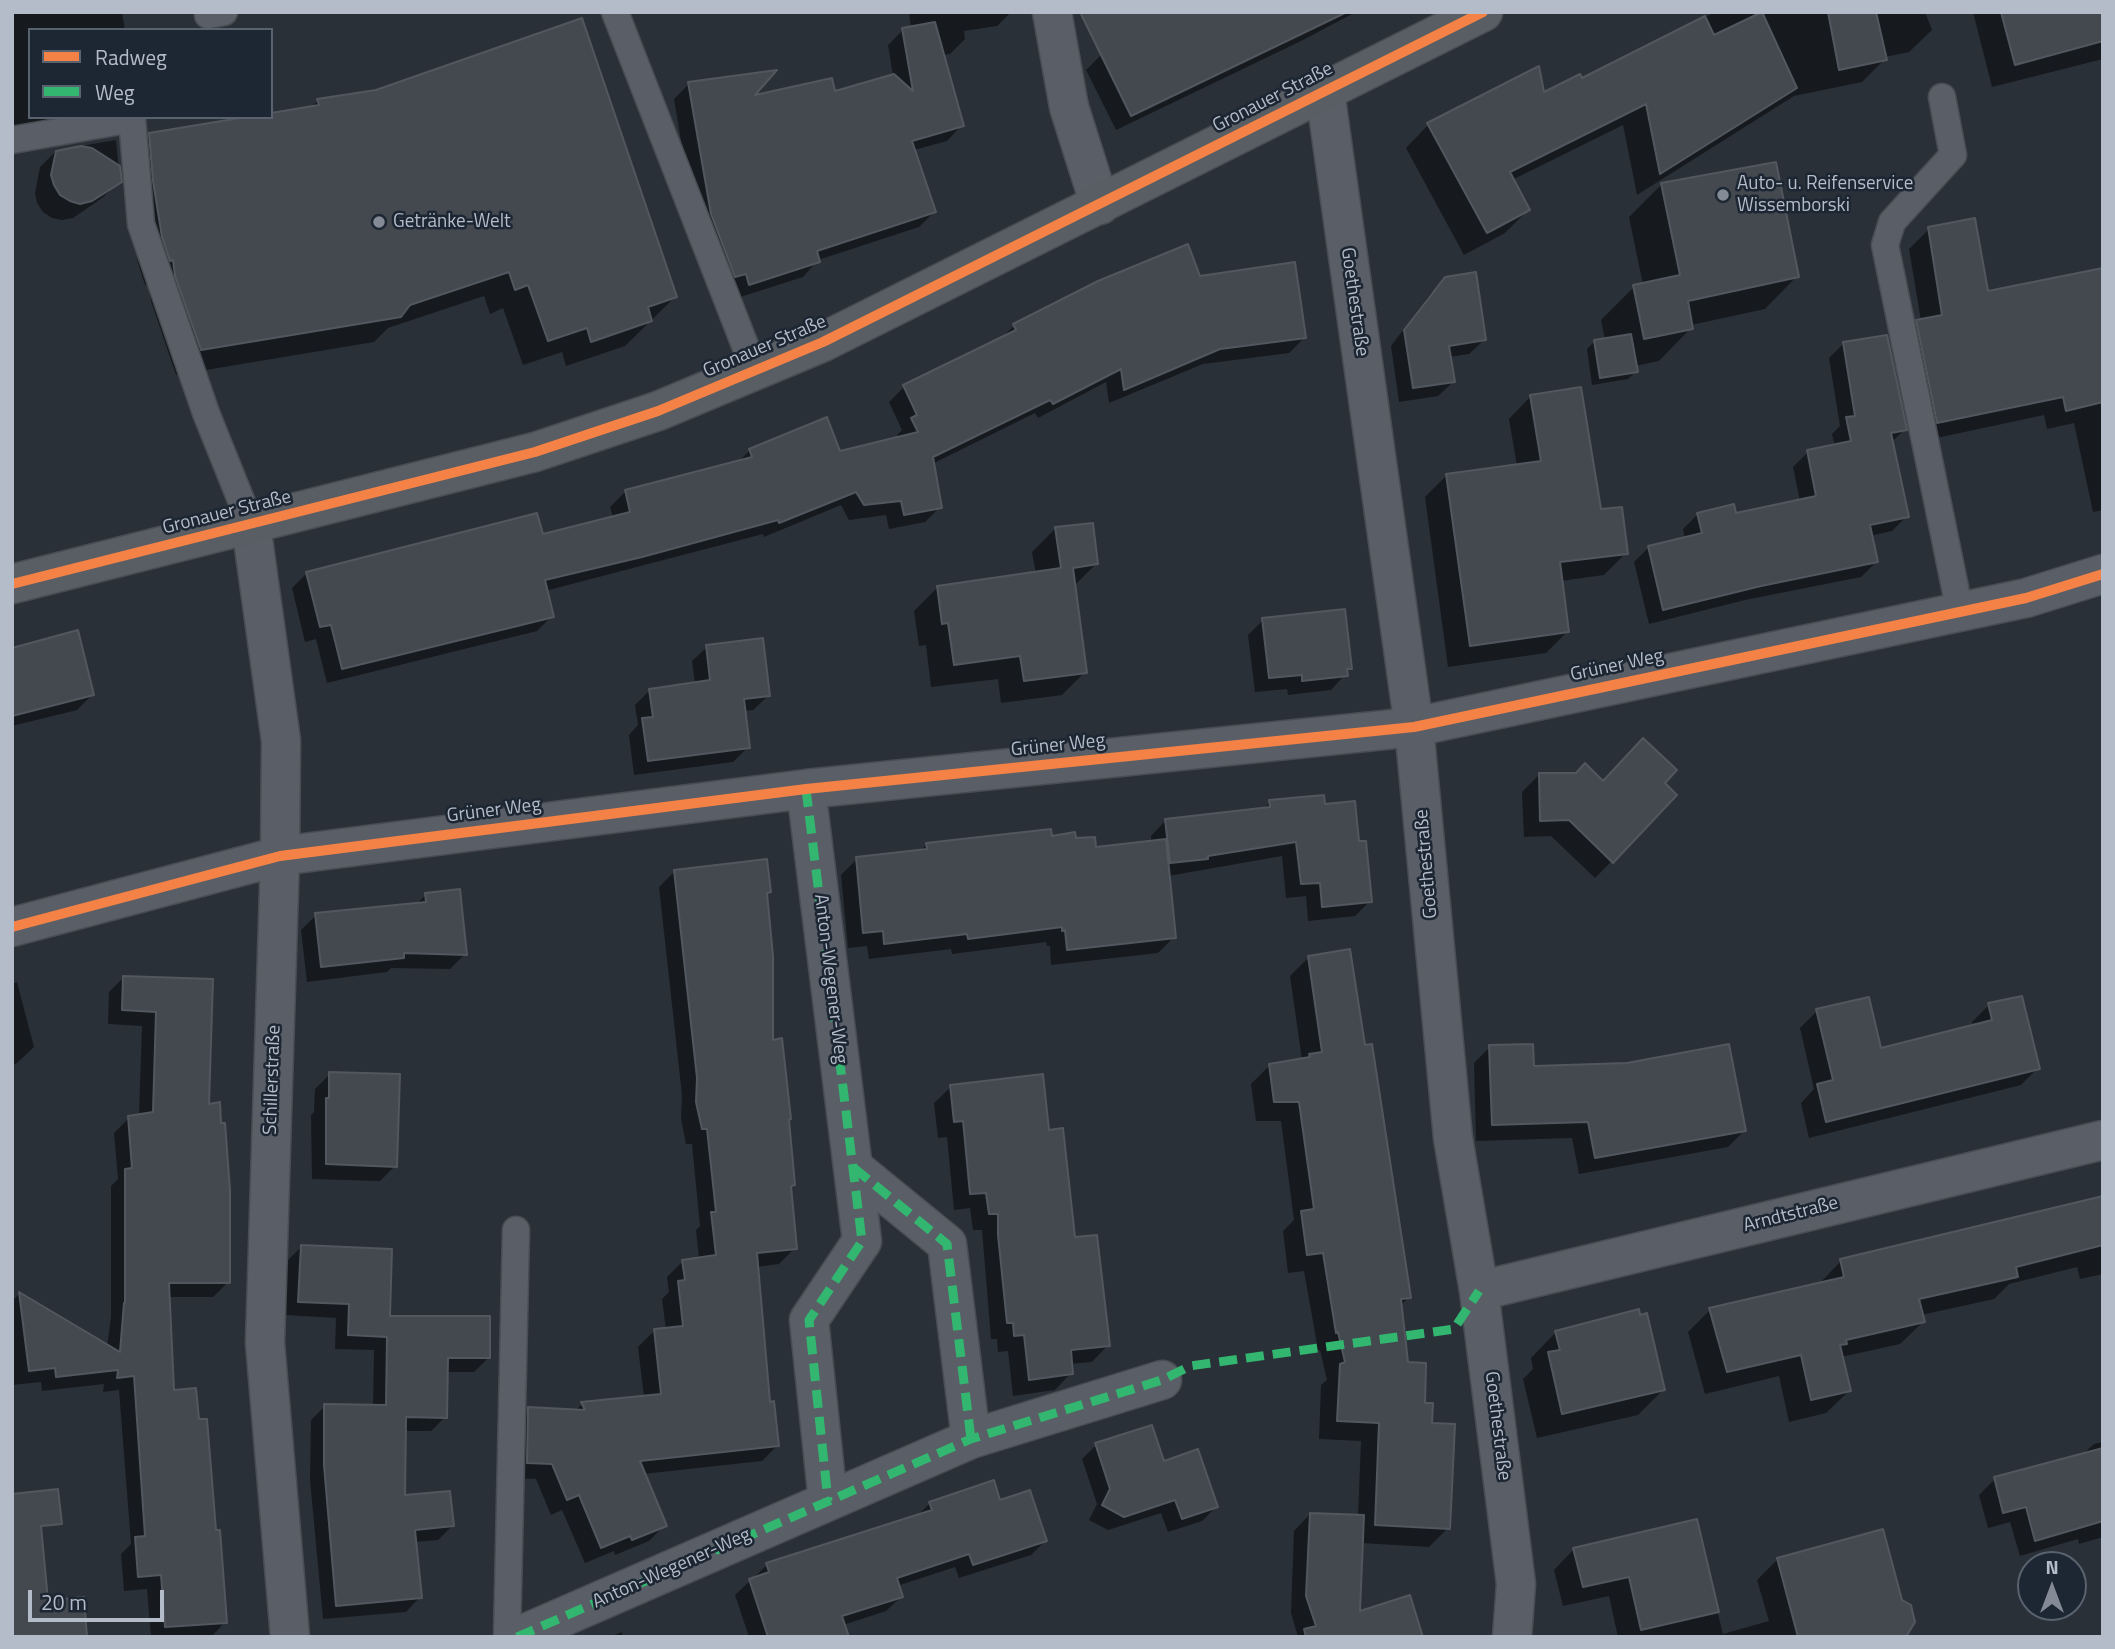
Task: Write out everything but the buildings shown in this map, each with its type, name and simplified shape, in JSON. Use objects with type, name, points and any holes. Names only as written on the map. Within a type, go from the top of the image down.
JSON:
[{"type":"main road","name":"Gronauer Straße","points":[[12,584],[535,452],[658,411],[823,342],[1483,12]]},
{"type":"street","points":[[1052,12],[1069,107],[1100,205]]},
{"type":"street","name":"Goethestraße","points":[[1325,92],[1414,727],[1453,1138],[1479,1291],[1517,1584],[1512,1637]]},
{"type":"street","name":"Schillerstraße","points":[[251,525],[281,741],[265,1343],[290,1637]]},
{"type":"street","name":"Grüner Weg","points":[[12,927],[280,856],[806,789],[1414,727],[2025,598],[2103,574]]},
{"type":"street","name":"Anton-Wegener-Weg","points":[[806,789],[862,1241],[809,1320],[828,1501]]},
{"type":"street","name":"Arndtstraße","points":[[1479,1291],[2103,1140]]},
{"type":"street","points":[[853,1168],[947,1244],[971,1439]]},
{"type":"street","name":"Anton-Wegener-Weg","points":[[517,1637],[971,1439],[1162,1380]]},
{"type":"lane","points":[[615,12],[755,371]]},
{"type":"lane","points":[[1942,97],[1953,155],[1892,222],[1885,245],[1960,612]]},
{"type":"lane","points":[[12,140],[132,119],[141,224],[206,413],[251,525]]},
{"type":"lane","points":[[507,1637],[516,1230]]},
{"type":"marked path","points":[[806,789],[862,1241],[809,1320],[828,1501]]},
{"type":"marked path","points":[[854,1168],[947,1244],[971,1439]]},
{"type":"marked path","points":[[517,1637],[971,1439],[1162,1380],[1190,1366],[1454,1329],[1479,1291]]},
{"type":"cycle path","points":[[12,584],[535,452],[658,411],[823,342],[1483,12]]},
{"type":"cycle path","points":[[12,927],[280,856],[806,789],[1414,727],[2026,598],[2103,574]]},
{"type":"place","name":"Auto- u. Reifenservice Wissemborski","points":[[1723,195]]},
{"type":"place","name":"Getränke-Welt","points":[[379,222]]}]
